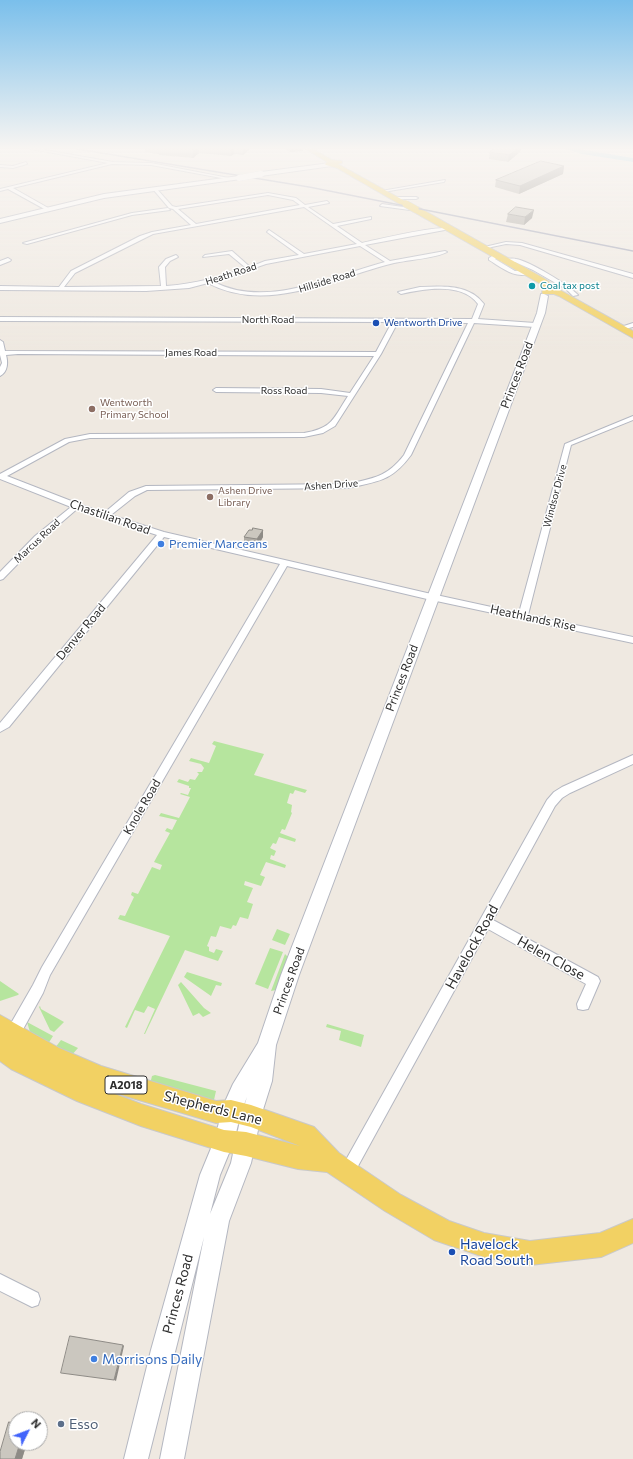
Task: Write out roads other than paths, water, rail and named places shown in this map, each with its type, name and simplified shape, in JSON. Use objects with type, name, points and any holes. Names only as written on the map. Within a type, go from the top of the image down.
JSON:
[{"type":"main road","points":[[0,221],[17,217]]},
{"type":"main road","points":[[429,217],[527,274],[542,281],[557,296]]},
{"type":"main road","points":[[527,274],[543,295],[551,299],[557,296],[576,299],[633,335]]},
{"type":"main road","name":"Princes Road","points":[[541,313],[543,295]]},
{"type":"main road","name":"Princes Road","points":[[136,1459],[163,1350],[208,1183],[224,1142],[262,1081],[267,1045],[290,976],[535,325],[541,313],[557,296]]},
{"type":"main road","name":"Shepherds Lane","points":[[4,1040],[19,1061],[85,1093],[141,1115],[224,1142],[246,1144],[339,1167]]},
{"type":"main road","name":"Shepherds Lane","points":[[4,1040],[51,1056],[100,1077],[216,1112],[241,1113],[306,1136],[339,1167],[394,1203],[443,1231],[484,1245],[530,1254],[601,1245],[633,1231]]},
{"type":"main road","name":"Princes Road","points":[[172,1459],[218,1221],[241,1163],[246,1144],[241,1113]]},
{"type":"street","points":[[25,243],[121,217]]},
{"type":"street","points":[[183,217],[194,226]]},
{"type":"street","points":[[60,289],[73,272],[152,233],[243,217]]},
{"type":"street","points":[[321,217],[389,262]]},
{"type":"street","points":[[333,225],[369,218]]},
{"type":"street","name":"Heath Road","points":[[0,288],[164,288],[210,282],[249,268],[302,255],[446,227]]},
{"type":"street","points":[[269,231],[302,255]]},
{"type":"street","points":[[482,248],[506,243],[520,244],[633,276]]},
{"type":"street","points":[[205,256],[230,252],[249,268]]},
{"type":"street","name":"Hillside Road","points":[[210,282],[214,286],[234,291],[277,293],[302,289],[389,262],[445,252]]},
{"type":"street","points":[[164,288],[162,267],[168,260],[176,256]]},
{"type":"street","points":[[496,256],[490,260],[514,273],[527,274]]},
{"type":"street","points":[[0,263],[8,260]]},
{"type":"street","points":[[504,261],[516,260],[568,288],[576,299]]},
{"type":"street","points":[[542,281],[551,279]]},
{"type":"street","name":"Ashen Drive","points":[[105,516],[132,494],[146,488],[182,486],[333,487],[365,482],[390,474],[398,467],[407,455],[481,304],[479,299],[473,294],[463,291],[434,288],[413,289],[401,292]]},
{"type":"street","name":"North Road","points":[[0,319],[395,320],[508,322],[535,325]]},
{"type":"street","points":[[0,477],[66,440],[90,436],[304,435],[321,432],[332,426],[378,354],[395,324],[395,320]]},
{"type":"street","points":[[621,328],[633,325]]},
{"type":"street","points":[[0,342],[5,363],[0,374]]},
{"type":"street","name":"James Road","points":[[3,353],[378,354]]},
{"type":"street","name":"Ross Road","points":[[216,390],[321,391],[352,395]]},
{"type":"street","name":"Windsor Drive","points":[[523,616],[568,444],[633,418]]},
{"type":"street","name":"Chastilian Road","points":[[0,477],[76,506],[162,534],[284,564],[433,596]]},
{"type":"street","name":"Marcus Road","points":[[0,577],[38,538],[76,506]]},
{"type":"street","name":"Denver Road","points":[[0,728],[6,724],[162,534]]},
{"type":"street","name":"Knole Road","points":[[4,1040],[38,989],[50,964],[284,564]]},
{"type":"street","name":"Heathlands Rise","points":[[433,596],[633,640]]},
{"type":"street","name":"Havelock Road","points":[[339,1167],[486,922],[551,803],[558,795],[633,759]]},
{"type":"street","name":"Helen Close","points":[[486,922],[594,981],[583,1004]]},
{"type":"street","points":[[0,1282],[32,1299]]},
{"type":"railway","points":[[461,217],[633,251]]},
{"type":"place","name":"Coal tax post","points":[[532,286]]},
{"type":"place","name":"Wentworth Drive","points":[[376,323]]},
{"type":"place","name":"Wentworth Primary School","points":[[92,409]]},
{"type":"place","name":"Ashen Drive Library","points":[[210,497]]},
{"type":"place","name":"Premier Marceans","points":[[161,544]]},
{"type":"place","name":"Havelock Road South","points":[[452,1252]]},
{"type":"place","name":"Morrisons Daily","points":[[94,1359]]},
{"type":"place","name":"Esso","points":[[61,1424]]}]
